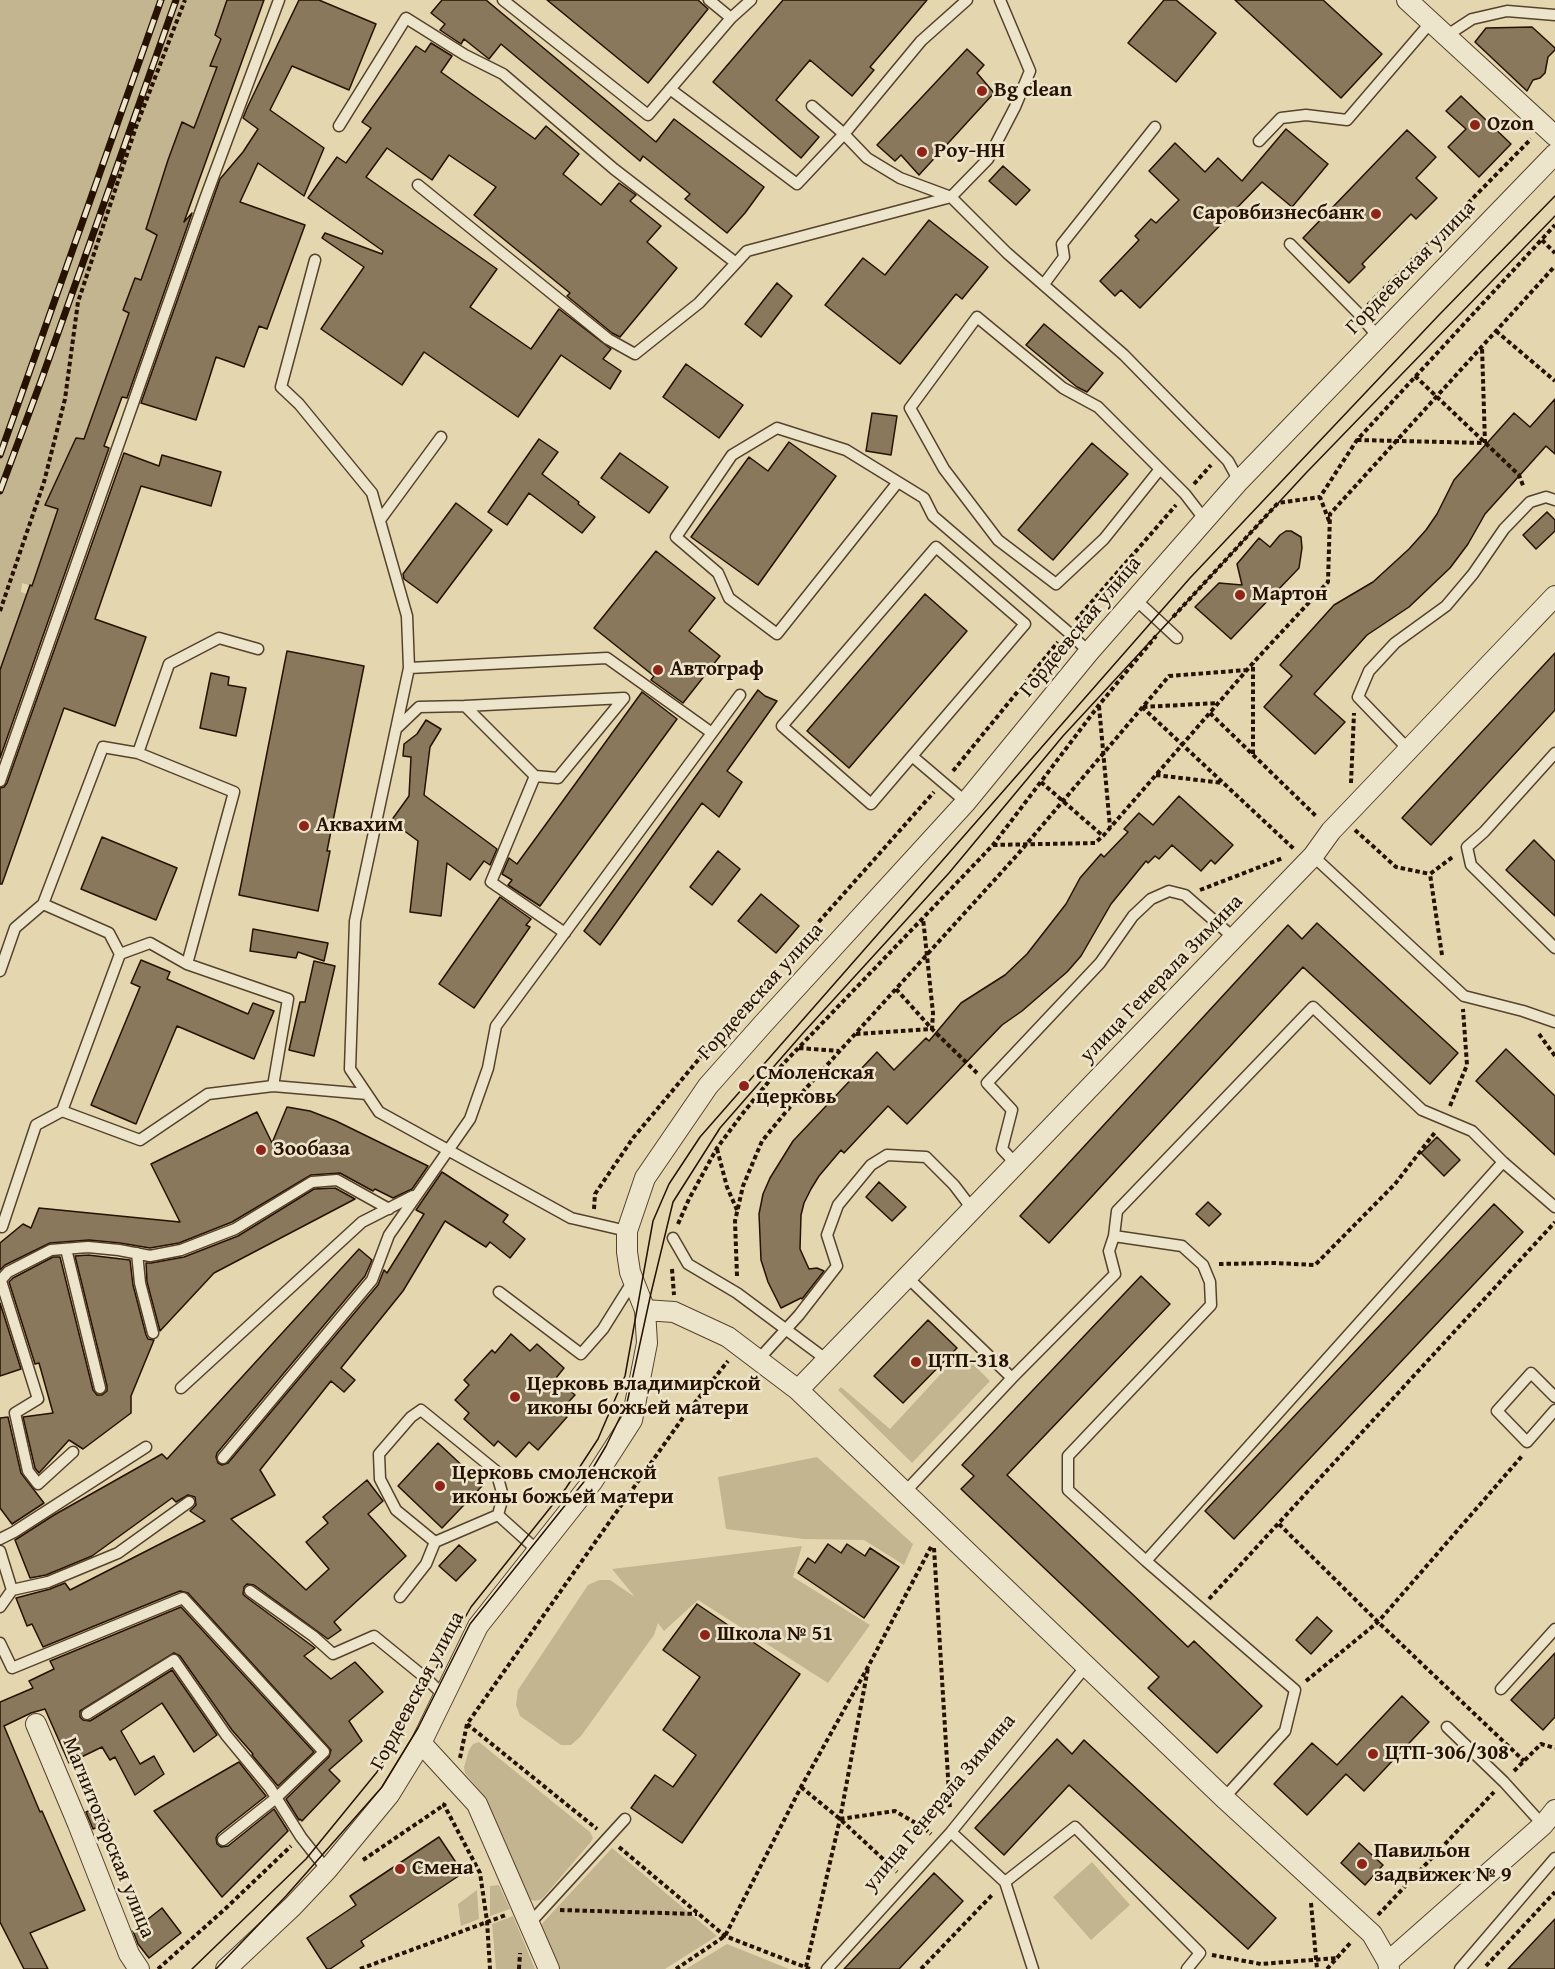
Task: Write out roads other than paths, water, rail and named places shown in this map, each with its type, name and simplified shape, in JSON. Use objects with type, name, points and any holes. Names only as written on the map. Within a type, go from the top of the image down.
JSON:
[{"type":"street","points":[[1407,0],[1550,131]]},
{"type":"street","name":"Гордеевская улица","points":[[235,1966],[327,1870],[389,1795],[421,1743],[478,1626],[592,1482],[632,1420],[647,1342],[645,1310],[633,1281],[627,1252],[627,1231],[645,1178],[708,1086],[966,802],[1089,652],[1239,481],[1555,154]]},
{"type":"street","name":"улица Генерала Зимина","points":[[798,1390],[1313,856],[1341,821],[1555,596]]},
{"type":"street","points":[[645,1310],[674,1312],[728,1337],[798,1390],[1224,1798],[1372,1934],[1386,1967],[1549,1817]]},
{"type":"street","name":"Магнитогорская улица","points":[[36,1724],[129,1954],[139,1969]]},
{"type":"street","points":[[421,1743],[457,1771],[477,1804],[549,1969]]},
{"type":"lane","points":[[0,781],[205,199],[279,0]]},
{"type":"lane","points":[[503,0],[648,115],[730,18],[751,0]]},
{"type":"lane","points":[[709,0],[730,18]]},
{"type":"lane","points":[[670,89],[797,184],[844,134],[921,41],[967,0]]},
{"type":"lane","points":[[418,185],[608,339],[635,354],[699,303],[747,251],[951,197],[988,159],[1015,107],[1030,71],[1000,0]]},
{"type":"lane","points":[[1446,36],[1472,19],[1507,11],[1555,15]]},
{"type":"lane","points":[[339,126],[406,18],[465,55],[503,74],[614,169],[736,263]]},
{"type":"lane","points":[[1259,141],[1281,118],[1306,116],[1347,120],[1431,22]]},
{"type":"lane","points":[[812,106],[867,158],[900,178],[951,197],[1007,253],[1124,355],[1228,461],[1239,481]]},
{"type":"lane","points":[[1044,284],[1064,257],[1062,244],[1155,127]]},
{"type":"lane","points":[[1290,244],[1378,337]]},
{"type":"lane","points":[[315,260],[281,387],[299,404],[372,493],[407,616],[409,668],[355,921],[350,1069],[379,1112],[571,1218],[627,1231]]},
{"type":"lane","points":[[1160,469],[1104,539],[1056,584],[998,540],[944,469],[910,408],[976,318],[1063,388],[1098,407],[1160,469],[1185,494],[1205,520]]},
{"type":"lane","points":[[898,482],[777,634],[729,598],[718,573],[676,537],[732,455],[777,428],[846,450],[898,482],[924,498],[933,516],[1089,652]]},
{"type":"lane","points":[[380,520],[441,437]]},
{"type":"lane","points":[[1409,750],[1358,697],[1369,671],[1395,644],[1446,606],[1473,574],[1504,529],[1530,502],[1546,497],[1555,500]]},
{"type":"lane","points":[[936,547],[1025,624],[912,756],[871,804],[782,726],[936,547]]},
{"type":"lane","points":[[1135,599],[1177,638]]},
{"type":"lane","points":[[138,753],[169,664],[219,638],[258,649]]},
{"type":"lane","points":[[409,668],[607,658],[712,733]]},
{"type":"lane","points":[[223,1458],[372,1280],[389,1234],[470,1119],[488,1068],[496,1026],[740,694]]},
{"type":"lane","points":[[396,729],[419,706],[624,698],[558,778],[535,776],[465,706]]},
{"type":"lane","points":[[0,971],[15,928],[43,904],[103,747],[138,753],[234,792],[187,964]]},
{"type":"lane","points":[[1555,753],[1484,832],[1467,847],[1471,865],[1555,948]]},
{"type":"lane","points":[[912,756],[966,802]]},
{"type":"lane","points":[[535,776],[491,882],[566,933]]},
{"type":"lane","points":[[1313,856],[1464,996],[1555,1022]]},
{"type":"lane","points":[[1017,1164],[1002,1149],[1012,1110],[987,1083],[1100,963],[1132,916],[1151,898],[1169,891],[1185,895],[1234,938]]},
{"type":"lane","points":[[43,904],[108,933],[120,954]]},
{"type":"lane","points":[[2,1227],[36,1125],[62,1111],[120,954],[150,943],[187,964],[288,999],[273,1086]]},
{"type":"lane","points":[[905,1492],[1012,1378],[1115,1274],[1109,1251],[1114,1236],[1117,1211],[1313,1007],[1422,1110],[1472,1131],[1503,1162],[1555,1207]]},
{"type":"lane","points":[[62,1111],[140,1140],[208,1094],[273,1086],[367,1094]]},
{"type":"lane","points":[[758,1360],[786,1330],[837,1266],[827,1235],[838,1205],[871,1165],[887,1155],[926,1157],[954,1185],[973,1210]]},
{"type":"lane","points":[[1146,1561],[1503,1162]]},
{"type":"lane","points":[[73,1452],[38,1484],[28,1471],[15,1413],[39,1399],[1,1281],[8,1272],[51,1250],[88,1247],[150,1256],[182,1250],[235,1229],[312,1182],[337,1180],[388,1209]]},
{"type":"lane","points":[[182,1388],[362,1222],[416,1194]]},
{"type":"lane","points":[[1114,1236],[1182,1246],[1203,1264],[1210,1282],[1211,1305],[1068,1456],[1068,1490],[1146,1561],[1295,1689],[1285,1731],[1224,1798]]},
{"type":"lane","points":[[672,1238],[688,1264],[737,1293],[827,1360]]},
{"type":"lane","points":[[66,1249],[100,1388]]},
{"type":"lane","points":[[137,1253],[140,1283],[153,1333]]},
{"type":"lane","points":[[907,1277],[1012,1378]]},
{"type":"lane","points":[[499,1292],[581,1354],[603,1329],[633,1281]]},
{"type":"lane","points":[[1555,1397],[1531,1373],[1497,1411],[1527,1442],[1555,1410]]},
{"type":"lane","points":[[435,1542],[396,1510],[380,1479],[379,1454],[411,1417],[421,1410],[496,1471],[503,1496],[498,1515]]},
{"type":"lane","points":[[0,1539],[146,1447]]},
{"type":"lane","points":[[0,1607],[12,1590],[48,1582],[118,1553],[189,1503]]},
{"type":"lane","points":[[498,1515],[538,1551]]},
{"type":"lane","points":[[400,1597],[426,1564],[435,1542],[498,1515]]},
{"type":"lane","points":[[0,1551],[12,1590]]},
{"type":"lane","points":[[250,1591],[313,1636],[333,1654],[374,1636],[444,1696]]},
{"type":"lane","points":[[0,1642],[12,1668],[183,1598],[324,1752],[276,1798],[223,1840]]},
{"type":"lane","points":[[1501,1689],[1555,1629]]},
{"type":"lane","points":[[87,1714],[174,1660],[226,1735],[276,1798],[301,1837],[327,1870]]},
{"type":"lane","name":"улица Генерала Зимина","points":[[827,1969],[951,1832],[1087,1665]]},
{"type":"lane","points":[[1447,1727],[1504,1782],[1549,1817]]},
{"type":"lane","points":[[530,1923],[625,1819]]},
{"type":"lane","points":[[1005,1881],[1076,1827],[1200,1953],[1186,1969]]},
{"type":"lane","points":[[951,1832],[1005,1881],[1034,1969]]},
{"type":"lane","points":[[1460,1969],[1555,1858]]},
{"type":"tram line","points":[[192,1969],[306,1859],[377,1772],[471,1607],[566,1488],[598,1439],[625,1376],[653,1221],[669,1184],[700,1137],[1190,578],[1555,196]]},
{"type":"tram line","points":[[216,1969],[286,1896],[382,1787],[418,1728],[470,1624],[587,1478],[627,1403],[673,1202],[720,1128],[949,873],[1063,736],[1306,473],[1555,216]]},
{"type":"railway","points":[[0,455],[161,0]]},
{"type":"railway","points":[[0,491],[176,0]]},
{"type":"place","name":"Bg clean","points":[[982,91]]},
{"type":"place","name":"Ozon","points":[[1475,125]]},
{"type":"place","name":"Роу-НН","points":[[922,152]]},
{"type":"place","name":"Саровбизнесбанк","points":[[1376,214]]},
{"type":"place","name":"Мартон","points":[[1240,595]]},
{"type":"place","name":"Автограф","points":[[658,670]]},
{"type":"place","name":"Аквахим","points":[[304,826]]},
{"type":"place","name":"Смоленская церковь","points":[[744,1086]]},
{"type":"place","name":"Зообаза","points":[[261,1150]]},
{"type":"place","name":"ЦТП-318","points":[[916,1362]]},
{"type":"place","name":"Церковь владимирской иконы божьей матери","points":[[515,1397]]},
{"type":"place","name":"Церковь смоленской иконы божьей матери","points":[[440,1486]]},
{"type":"place","name":"Школа № 51","points":[[705,1635]]},
{"type":"place","name":"ЦТП-306/308","points":[[1373,1754]]},
{"type":"place","name":"Павильон задвижек № 9","points":[[1362,1864]]},
{"type":"place","name":"Смена","points":[[400,1869]]}]
